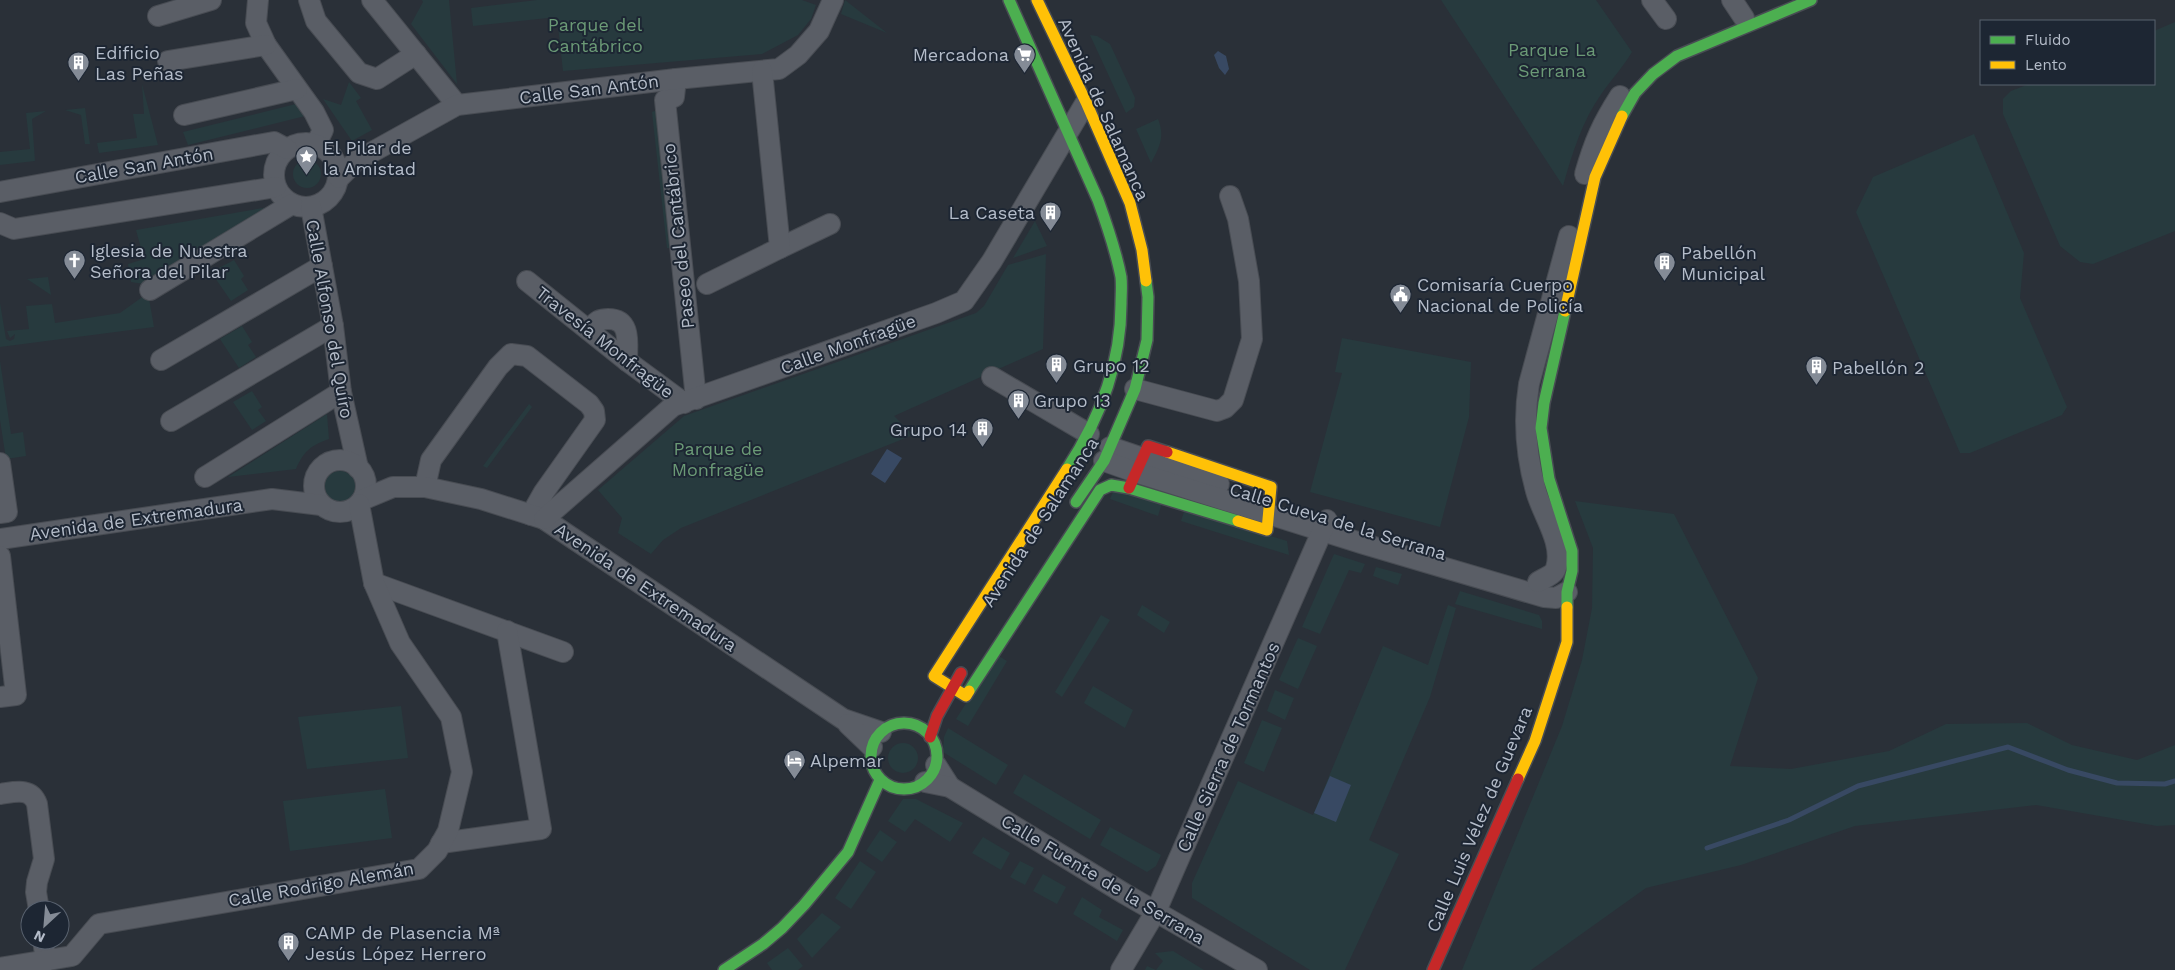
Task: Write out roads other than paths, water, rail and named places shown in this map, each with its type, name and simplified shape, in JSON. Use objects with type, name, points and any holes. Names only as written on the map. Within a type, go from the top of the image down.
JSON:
[{"type":"street","points":[[158,16],[211,0]]},
{"type":"street","points":[[258,0],[256,23],[266,45],[314,112],[323,130],[316,144]]},
{"type":"street","points":[[308,0],[316,21],[359,73],[377,79],[416,54]]},
{"type":"street","points":[[372,0],[457,105]]},
{"type":"street","name":"Calle San Antón","points":[[819,31],[826,0]]},
{"type":"street","name":"Calle San Antón","points":[[339,178],[356,160],[457,105],[676,79],[779,69],[798,55],[819,31],[833,0]]},
{"type":"street","points":[[1009,0],[1098,200],[1110,234],[1121,279],[1121,327],[1106,395],[1088,434],[934,676],[966,696],[1100,490],[1135,473],[1148,446],[1271,487],[1270,507]]},
{"type":"street","name":"Avenida de Salamanca","points":[[1036,0],[1086,102],[1130,203],[1142,250],[1148,297],[1147,340],[1135,389],[1107,454],[1070,510]]},
{"type":"street","points":[[1652,0],[1666,19]]},
{"type":"street","points":[[1732,0],[1744,18]]},
{"type":"street","points":[[1568,592],[1556,543],[1535,486],[1525,438],[1525,409],[1529,384],[1592,147],[1603,122],[1623,91],[1647,66],[1666,51],[1789,0]]},
{"type":"street","name":"Calle Luis Vélez de Guevara","points":[[1433,970],[1536,741],[1567,642],[1568,592],[1572,571],[1572,551],[1549,479],[1541,428],[1544,403],[1595,177],[1615,129],[1635,94],[1653,74],[1677,56],[1811,0]]},
{"type":"street","points":[[168,61],[266,45]]},
{"type":"street","points":[[762,71],[780,248]]},
{"type":"street","name":"Paseo del Cantábrico","points":[[676,79],[674,97],[665,100],[690,401]]},
{"type":"street","points":[[184,115],[297,89]]},
{"type":"street","name":"Calle Monfragüe","points":[[538,517],[673,406],[936,313],[964,301],[992,261],[1086,102]]},
{"type":"street","name":"Calle San Antón","points":[[0,192],[274,142],[287,149]]},
{"type":"street","points":[[301,206],[285,200],[276,187],[275,166],[279,156],[287,149],[296,144],[316,144],[333,157],[356,160]]},
{"type":"street","points":[[150,290],[301,206],[321,204],[330,198],[339,178],[333,157]]},
{"type":"street","points":[[0,224],[14,229],[276,187]]},
{"type":"street","points":[[1135,389],[1217,411],[1225,408],[1233,400],[1252,339],[1249,281],[1238,219],[1230,196]]},
{"type":"street","name":"Calle Alfonso del Quíro","points":[[301,206],[322,266],[333,326],[341,392],[349,432],[360,470]]},
{"type":"street","points":[[707,284],[830,224]]},
{"type":"street","points":[[162,360],[322,266]]},
{"type":"street","name":"Travesía Monfragüe","points":[[527,281],[627,362],[690,401]]},
{"type":"street","points":[[595,336],[594,325],[598,320],[607,318],[622,323],[626,327],[627,332],[627,362]]},
{"type":"street","points":[[171,421],[333,326]]},
{"type":"street","points":[[426,487],[431,460],[436,452],[498,367],[511,354],[519,353],[527,356],[589,404],[594,411],[595,420],[544,492],[538,517]]},
{"type":"street","points":[[992,376],[1088,434]]},
{"type":"street","points":[[205,477],[341,392]]},
{"type":"street","name":"Calle Alfonso del Quíro","points":[[334,461],[349,432]]},
{"type":"street","points":[[1107,454],[1135,473]]},
{"type":"street","points":[[334,461],[352,463],[360,470],[366,483],[355,505],[332,512],[320,505],[314,493],[315,479],[320,469],[334,461]]},
{"type":"street","points":[[0,463],[7,512],[0,513]]},
{"type":"street","name":"Avenida de Extremadura","points":[[360,470],[393,487]]},
{"type":"street","name":"Calle Cueva de la Serrana","points":[[1135,473],[1270,507],[1541,589],[1568,592]]},
{"type":"street","name":"Avenida de Extremadura","points":[[272,499],[315,479]]},
{"type":"street","name":"Avenida de Extremadura","points":[[355,505],[393,487],[426,487],[481,499],[538,517],[876,739]]},
{"type":"street","name":"Avenida de Extremadura","points":[[0,539],[272,499],[320,505]]},
{"type":"street","name":"Calle Rodrigo Alemán","points":[[0,968],[72,956],[99,924],[419,869],[437,851],[448,831],[462,772],[450,717],[400,643],[374,584],[355,505]]},
{"type":"street","name":"Calle Sierra de Tormantos","points":[[1121,970],[1156,911],[1325,525]]},
{"type":"street","points":[[1556,543],[1556,568],[1541,589],[1559,609],[1567,622]]},
{"type":"street","points":[[0,556],[5,640],[16,695],[0,697]]},
{"type":"street","points":[[374,584],[563,652]]},
{"type":"street","points":[[441,843],[542,829],[507,631]]},
{"type":"street","points":[[930,737],[937,716],[967,664]]},
{"type":"street","points":[[916,725],[952,687]]},
{"type":"street","points":[[897,724],[916,725],[930,737],[935,746],[936,765],[932,775],[925,782],[916,787],[894,792],[880,780],[871,764],[876,739],[897,724]]},
{"type":"street","points":[[936,765],[950,787]]},
{"type":"street","points":[[848,852],[880,780]]},
{"type":"street","points":[[925,782],[950,787]]},
{"type":"street","name":"Calle Fuente de la Serrana","points":[[950,787],[1257,970]]},
{"type":"street","points":[[0,794],[20,791],[29,793],[37,804],[44,859],[37,882],[37,900]]},
{"type":"street","points":[[724,970],[763,944],[782,928],[804,905],[880,810]]},
{"type":"street","points":[[44,950],[46,961]]},
{"type":"water","points":[[1218,51],[1226,56],[1229,69],[1225,75],[1219,68],[1214,55]]},
{"type":"water","points":[[887,449],[902,458],[885,483],[871,474]]},
{"type":"water","points":[[1330,776],[1351,785],[1336,822],[1314,813]]},
{"type":"waterway","points":[[1707,848],[1789,820],[1858,786],[2008,747],[2068,770],[2117,783],[2165,784],[2175,781]]},
{"type":"place","name":"Mercadona","points":[[1025,73]]},
{"type":"place","name":"Edificio Las Peñas","points":[[79,81]]},
{"type":"place","name":"El Pilar de la Amistad","points":[[307,176]]},
{"type":"place","name":"La Caseta","points":[[1051,231]]},
{"type":"place","name":"Iglesia de Nuestra Señora del Pilar","points":[[74,279]]},
{"type":"place","name":"Pabellón Municipal","points":[[1665,281]]},
{"type":"place","name":"Comisaría Cuerpo Nacional de Policía","points":[[1401,313]]},
{"type":"place","name":"Grupo 12","points":[[1057,384]]},
{"type":"place","name":"Pabellón 2","points":[[1816,386]]},
{"type":"place","name":"Grupo 13","points":[[1018,419]]},
{"type":"place","name":"Grupo 14","points":[[983,448]]},
{"type":"place","name":"Alpemar","points":[[794,779]]},
{"type":"place","name":"CAMP de Plasencia Mª Jesús López Herrero","points":[[289,961]]},
{"type":"park label","name":"Parque del Cantábrico","points":[[595,34]]},
{"type":"park label","name":"Parque La Serrana","points":[[1552,59]]},
{"type":"park label","name":"Parque de Monfragüe","points":[[718,458]]}]
